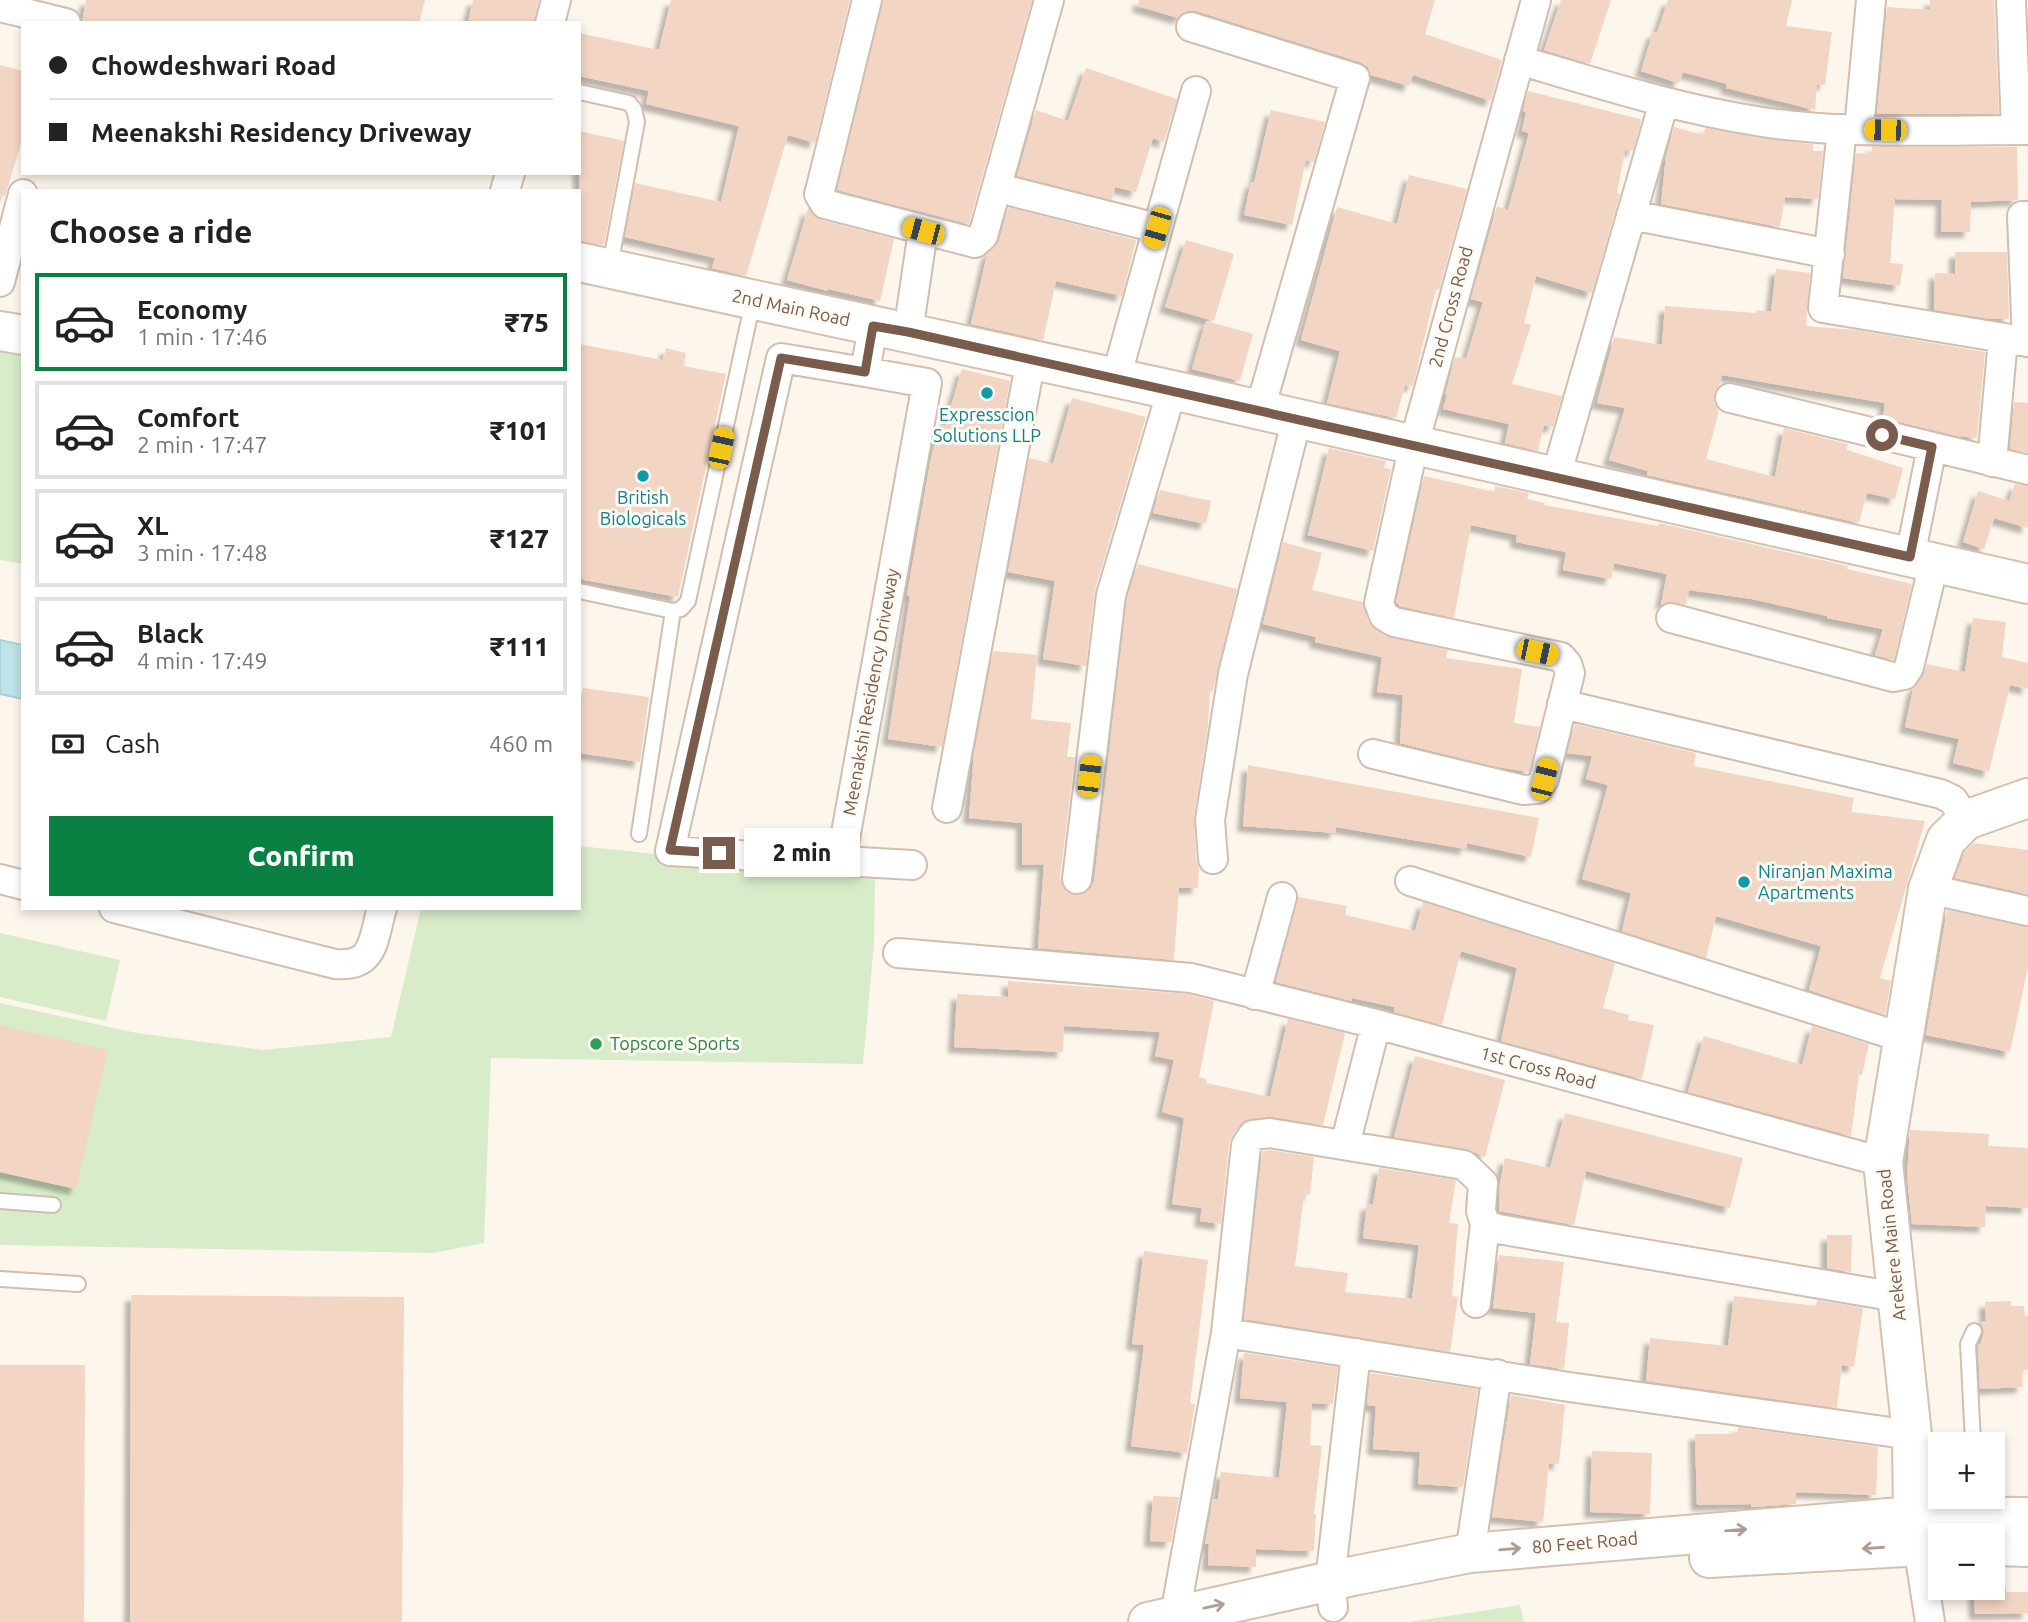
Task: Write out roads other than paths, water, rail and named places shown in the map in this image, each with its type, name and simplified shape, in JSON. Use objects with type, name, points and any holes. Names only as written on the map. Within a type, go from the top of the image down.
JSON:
[{"type":"street","points":[[67,21],[73,0]]},
{"type":"street","points":[[551,21],[556,0]]},
{"type":"street","points":[[867,0],[819,194],[825,204],[975,243],[983,236],[1049,0]]},
{"type":"street","name":"2nd Cross Road","points":[[1536,0],[1414,444],[1379,603],[1384,616],[1394,622],[1561,657],[1570,673],[1562,704]]},
{"type":"street","points":[[1871,0],[1822,308],[2019,341]]},
{"type":"street","points":[[1519,60],[1664,102],[1764,122],[1851,129],[2022,130],[2011,0]]},
{"type":"street","points":[[0,7],[58,21]]},
{"type":"street","points":[[1191,27],[1355,78],[1259,410]]},
{"type":"street","points":[[1116,378],[1196,91]]},
{"type":"street","points":[[1556,476],[1664,102]]},
{"type":"street","points":[[1014,192],[1157,228]]},
{"type":"street","points":[[0,282],[21,200]]},
{"type":"street","points":[[1631,215],[1830,254]]},
{"type":"street","points":[[1992,462],[2019,341],[2022,216],[2028,216]]},
{"type":"street","points":[[861,371],[923,231]]},
{"type":"street","name":"2nd Main Road","points":[[594,265],[1172,390],[2028,584]]},
{"type":"street","points":[[0,331],[21,335]]},
{"type":"street","name":"Meenakshi Residency Driveway","points":[[781,358],[861,371],[927,383],[841,861],[670,850],[781,358]]},
{"type":"street","points":[[947,808],[1031,359]]},
{"type":"street","points":[[1077,878],[1111,596],[1172,390]]},
{"type":"street","points":[[1730,398],[2028,470]]},
{"type":"street","points":[[1213,859],[1210,820],[1233,674],[1297,418]]},
{"type":"street","points":[[1671,618],[1893,677],[1904,675],[1909,667],[1932,447]]},
{"type":"street","points":[[1373,754],[1523,790],[1537,789],[1544,779],[1562,704],[1941,794],[1953,800],[1966,820],[2028,798]]},
{"type":"street","name":"Arekere Main Road","points":[[1930,1622],[1924,1535],[1883,1162],[1928,889],[1946,840],[1966,820]]},
{"type":"street","points":[[841,861],[912,865]]},
{"type":"street","points":[[0,879],[21,884]]},
{"type":"street","points":[[1410,881],[1904,1038]]},
{"type":"street","points":[[1928,889],[2028,911]]},
{"type":"street","points":[[1255,995],[1282,897]]},
{"type":"street","points":[[122,910],[349,966],[362,961],[370,952],[381,910]]},
{"type":"street","name":"1st Cross Road","points":[[898,953],[1191,978],[1377,1024],[1883,1162]]},
{"type":"street","points":[[1345,1145],[1377,1024]]},
{"type":"street","points":[[1161,1618],[1226,1333],[1246,1145],[1253,1135],[1270,1133],[1464,1165],[1483,1183],[1481,1211],[1485,1224],[1476,1303]]},
{"type":"street","points":[[1485,1224],[1498,1229],[1897,1297]]},
{"type":"street","points":[[1226,1333],[1569,1387],[1912,1435]]},
{"type":"street","points":[[1331,1594],[1356,1353]]},
{"type":"street","points":[[1470,1553],[1497,1374]]},
{"type":"street","name":"80 Feet Road","points":[[1161,1618],[1331,1594],[1596,1565],[1924,1535],[2028,1517]]},
{"type":"street","name":"80 Feet Road","points":[[1267,1622],[1331,1594],[1470,1553],[1924,1535]]},
{"type":"street","points":[[2005,1546],[2028,1547]]},
{"type":"lane","points":[[581,92],[629,103],[637,122],[594,265]]},
{"type":"lane","points":[[581,591],[673,611],[681,609],[688,601],[753,300]]},
{"type":"lane","points":[[639,834],[673,611]]},
{"type":"lane","points":[[0,1201],[53,1205]]},
{"type":"lane","points":[[0,1279],[78,1284]]},
{"type":"lane","points":[[1972,1432],[1968,1344],[1974,1331]]},
{"type":"water","points":[[0,640],[21,645],[21,699],[0,694]]},
{"type":"place","name":"Expresscion Solutions LLP","points":[[987,393]]},
{"type":"place","name":"British Biologicals","points":[[643,476]]},
{"type":"place","name":"Niranjan Maxima Apartments","points":[[1744,882]]},
{"type":"place","name":"Topscore Sports","points":[[596,1044]]}]
